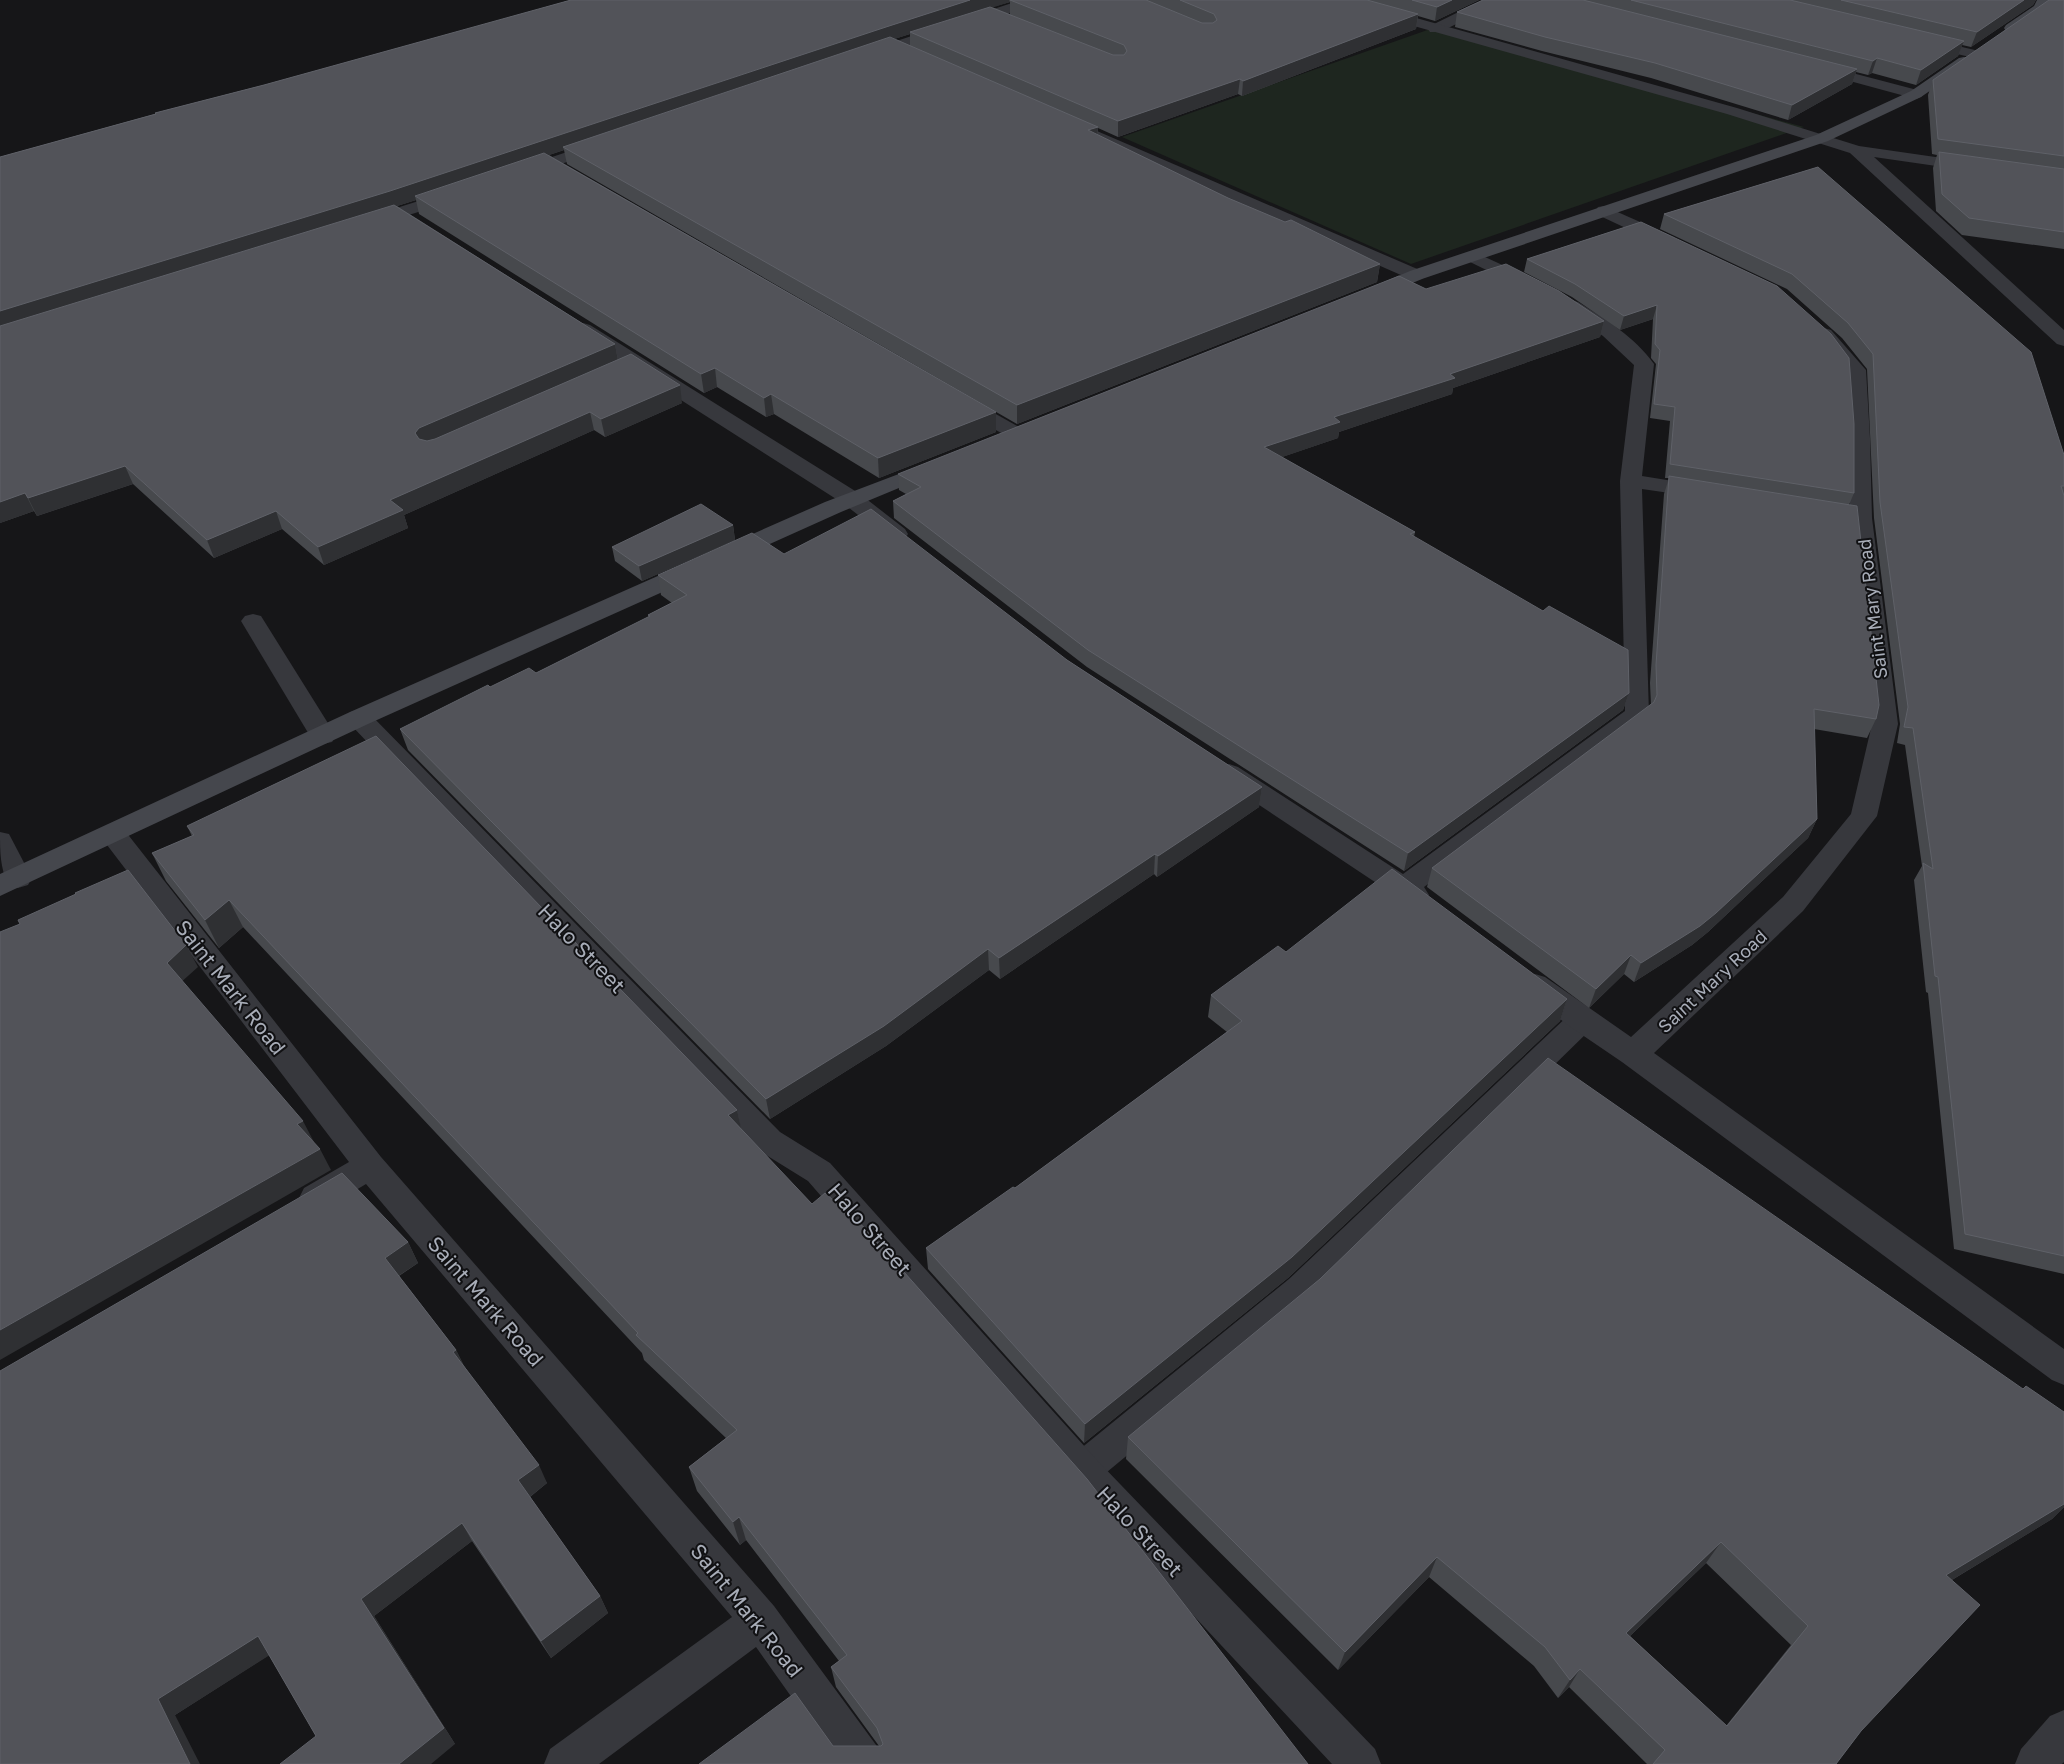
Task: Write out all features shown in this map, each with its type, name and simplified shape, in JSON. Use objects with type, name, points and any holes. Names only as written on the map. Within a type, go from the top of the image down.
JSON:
[{"type":"street","points":[[855,59],[1035,0]]},
{"type":"street","points":[[1337,0],[1822,138],[1856,150],[1988,169]]},
{"type":"street","points":[[1435,29],[1494,0]]},
{"type":"street","points":[[1354,300],[1416,275],[1822,138],[1916,94],[2040,8],[2044,0]]},
{"type":"street","points":[[993,15],[1011,22]]},
{"type":"street","points":[[1906,38],[1986,46]]},
{"type":"street","points":[[892,46],[920,58]]},
{"type":"street","points":[[1802,64],[1916,94]]},
{"type":"street","points":[[1073,125],[1416,275]]},
{"type":"street","points":[[503,178],[615,141]]},
{"type":"street","points":[[1856,150],[2060,334]]},
{"type":"street","points":[[550,163],[567,173]]},
{"type":"street","points":[[353,228],[466,191]]},
{"type":"street","points":[[1604,210],[1684,248]]},
{"type":"street","points":[[401,213],[418,223]]},
{"type":"street","points":[[1405,887],[1637,714],[1631,481],[1644,364],[1630,348],[1604,327],[1565,302],[1474,257]]},
{"type":"street","name":"Saint Mary Road","points":[[1634,1054],[1794,904],[1864,816],[1886,724],[1852,516],[1860,438],[1856,370],[1834,343],[1807,319]]},
{"type":"street","points":[[568,320],[626,366],[852,499],[914,547]]},
{"type":"street","points":[[948,394],[1017,434]]},
{"type":"street","points":[[998,442],[1035,427]]},
{"type":"street","points":[[0,841],[9,882],[359,718],[852,499],[953,460]]},
{"type":"street","points":[[1631,481],[1727,496]]},
{"type":"street","points":[[253,621],[323,736]]},
{"type":"street","name":"Halo Street","points":[[359,718],[768,1141],[820,1172],[1082,1470],[1360,1764]]},
{"type":"street","points":[[1208,760],[1405,887],[1436,910]]},
{"type":"street","name":"Saint Mark Road","points":[[112,834],[370,1166],[760,1620],[864,1764]]},
{"type":"street","points":[[1512,968],[1582,1020],[1634,1054],[2064,1369]]},
{"type":"street","points":[[1082,1470],[1301,1290],[1582,1020]]},
{"type":"street","points":[[293,1211],[370,1166]]},
{"type":"street","points":[[565,1764],[760,1620]]},
{"type":"street","points":[[2036,1764],[2064,1730]]},
{"type":"shaded area","points":[[1436,27],[1804,127],[1411,264],[1122,137]]},
{"type":"building","points":[[571,0],[970,0],[390,191],[0,311],[0,157]]},
{"type":"building","points":[[1010,0],[1146,0],[1202,23],[1213,23],[1217,20],[1214,14],[1180,0],[1367,0],[1418,14],[1243,81],[1240,79],[1118,121],[910,32],[990,7],[1113,55],[1124,55],[1127,51],[1124,45]]},
{"type":"building","points":[[1412,0],[1452,0],[1437,7]]},
{"type":"building","points":[[1483,0],[1583,0],[1857,69],[1792,105],[1655,63],[1545,37],[1457,12]]},
{"type":"building","points":[[1631,0],[1790,0],[1964,41],[1921,70],[1877,58],[1873,61]]},
{"type":"building","points":[[1841,0],[2024,0],[1977,32]]},
{"type":"building","points":[[2049,0],[2064,0],[2064,156],[1938,139],[1933,80]]},
{"type":"building","points":[[890,37],[1098,127],[1088,130],[1228,198],[1285,222],[1291,220],[1380,264],[1017,405],[563,147]]},
{"type":"building","points":[[1939,152],[2064,169],[2064,232],[1969,218],[1942,194]]},
{"type":"building","points":[[544,153],[996,412],[878,458],[771,394],[764,398],[715,368],[701,374],[415,196]]},
{"type":"building","points":[[1818,167],[2031,352],[2064,455],[2064,486],[2061,486],[2064,496],[2064,1256],[1965,1234],[1938,977],[1935,976],[1923,863],[1933,869],[1913,728],[1904,727],[1908,707],[1880,502],[1873,354],[1848,323],[1792,274],[1664,214]]},
{"type":"building","points":[[394,205],[615,344],[419,428],[415,433],[419,439],[427,441],[435,439],[631,354],[680,385],[601,419],[590,412],[390,500],[403,510],[318,547],[276,511],[207,540],[125,466],[28,498],[25,493],[0,502],[0,326]]},
{"type":"building","points":[[1641,222],[1777,286],[1831,334],[1849,358],[1854,424],[1854,493],[1670,464],[1675,407],[1654,404],[1660,350],[1655,344],[1657,305],[1624,316],[1575,284],[1527,259]]},
{"type":"building","points":[[1506,264],[1559,291],[1604,321],[1450,374],[1455,378],[1334,417],[1340,422],[1264,447],[1415,532],[1410,534],[1543,611],[1549,606],[1628,650],[1629,693],[1408,853],[1088,650],[893,501],[921,487],[898,474],[1399,276],[1426,289]]},
{"type":"building","points":[[1669,476],[1857,506],[1879,705],[1876,719],[1814,709],[1817,819],[1700,926],[1641,963],[1631,955],[1596,989],[1432,868],[1654,702],[1657,695],[1656,665]]},
{"type":"building","points":[[701,504],[733,525],[639,566],[612,547]]},
{"type":"building","points":[[871,509],[1067,660],[1262,787],[1158,856],[1155,854],[999,958],[988,949],[884,1026],[766,1099],[400,729],[488,685],[490,687],[529,668],[536,673],[650,616],[648,615],[687,595],[658,575],[752,533],[784,554]]},
{"type":"building","points":[[376,736],[737,1110],[728,1115],[812,1204],[825,1193],[866,1229],[1087,1479],[1308,1764],[699,1764],[795,1693],[833,1746],[881,1746],[883,1744],[877,1728],[831,1667],[847,1655],[739,1517],[733,1522],[689,1467],[737,1430],[636,1335],[638,1333],[229,900],[205,920],[152,853],[194,835],[187,826]]},
{"type":"building","points":[[1392,869],[1567,999],[1292,1257],[1085,1424],[926,1248],[1013,1187],[1015,1188],[1242,1021],[1211,995],[1278,946],[1286,952]]},
{"type":"building","points":[[128,870],[186,945],[167,963],[303,1121],[297,1124],[320,1149],[0,1330],[0,932],[20,924],[18,920]]},
{"type":"building","points":[[1548,1058],[2023,1389],[2026,1386],[2064,1412],[2064,1504],[1946,1575],[1980,1605],[1861,1731],[1836,1764],[1653,1764],[1665,1750],[1580,1669],[1570,1680],[1545,1647],[1437,1557],[1345,1652],[1128,1437],[1320,1279]],"holes":[[[1721,1542],[1808,1626],[1727,1726],[1626,1633]]]},
{"type":"building","points":[[342,1173],[408,1242],[385,1258],[456,1350],[453,1352],[539,1465],[518,1480],[600,1596],[541,1641],[462,1523],[361,1599],[444,1728],[399,1764],[280,1764],[316,1736],[258,1636],[158,1699],[190,1764],[0,1764],[0,1371]]}]
